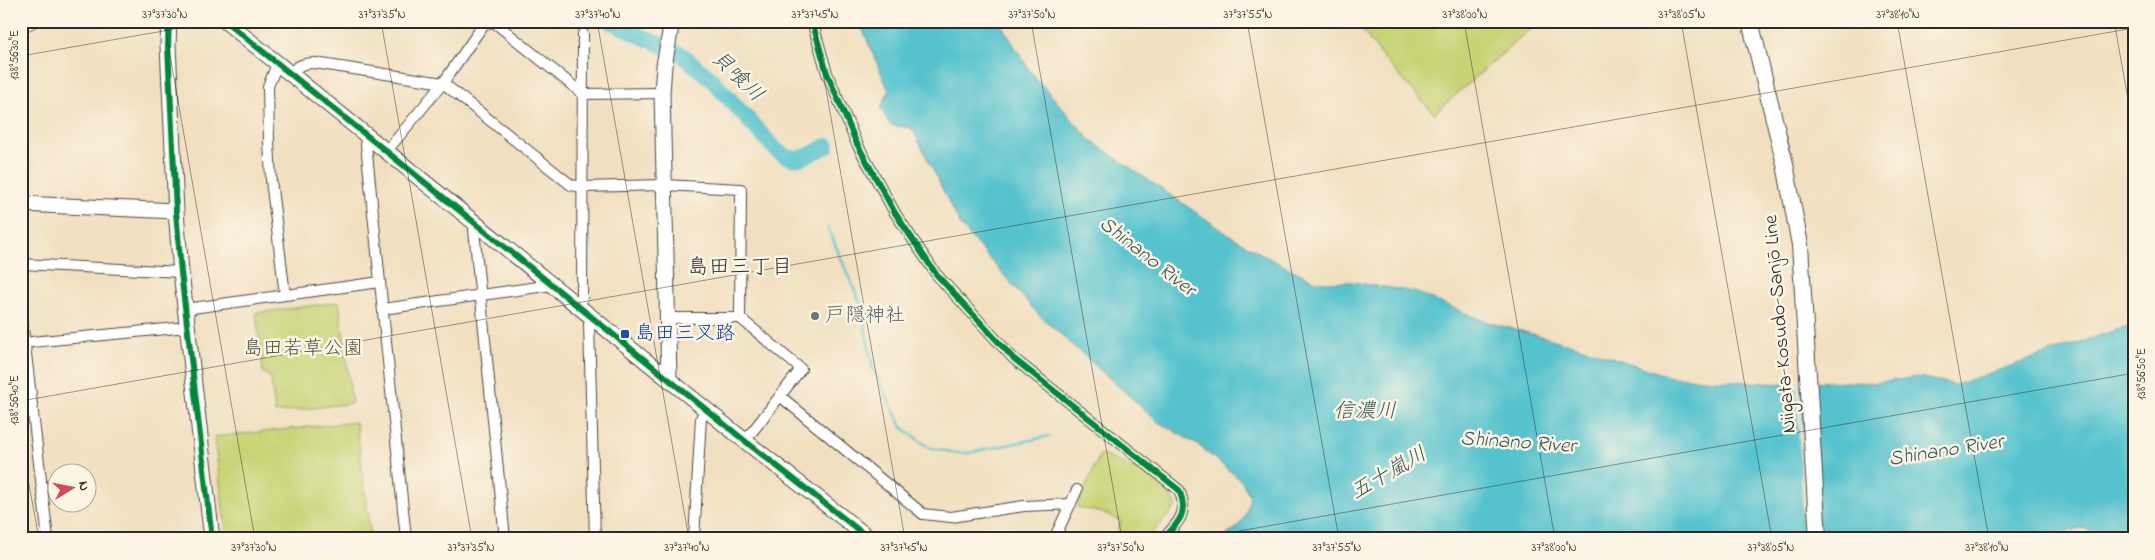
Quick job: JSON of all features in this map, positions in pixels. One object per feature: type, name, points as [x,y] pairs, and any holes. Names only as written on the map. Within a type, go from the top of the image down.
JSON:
[{"type":"main road","name":"Niigata-Kosudo-Sanjō Line","points":[[1750,21],[1790,191],[1800,245],[1818,539]]},
{"type":"street","points":[[21,28],[35,21]]},
{"type":"street","points":[[169,21],[168,46],[181,272],[212,539]]},
{"type":"street","points":[[225,21],[870,539]]},
{"type":"street","points":[[812,21],[827,73],[856,142],[895,213],[936,274],[1013,358],[1178,490],[1183,500],[1183,513],[1163,539]]},
{"type":"street","points":[[386,152],[443,83],[484,24],[494,22],[582,94],[662,93]]},
{"type":"street","points":[[670,378],[662,93],[664,66],[672,25]]},
{"type":"street","points":[[580,306],[582,299],[583,34]]},
{"type":"street","points":[[278,62],[268,86],[269,141],[271,180],[285,295]]},
{"type":"street","points":[[291,74],[296,67],[305,63],[315,63],[443,83],[571,185],[582,187],[664,185],[741,189],[740,318]]},
{"type":"street","points":[[365,134],[406,539]]},
{"type":"street","points":[[21,204],[176,211]]},
{"type":"street","points":[[476,224],[474,230],[505,539]]},
{"type":"street","points":[[21,264],[181,272]]},
{"type":"street","points":[[185,309],[380,282]]},
{"type":"street","points":[[383,309],[545,286],[551,283]]},
{"type":"street","points":[[21,312],[23,343],[48,539]]},
{"type":"street","points":[[592,317],[589,324],[595,539]]},
{"type":"street","points":[[667,318],[740,318],[801,369],[745,440]]},
{"type":"street","points":[[23,343],[187,327]]},
{"type":"street","points":[[780,396],[923,514],[951,517],[1024,506],[1071,504]]},
{"type":"street","points":[[694,539],[701,418],[706,408]]},
{"type":"street","points":[[1054,539],[1077,490]]},
{"type":"green space","points":[[1355,21],[1539,21],[1434,114],[1385,60]]},
{"type":"green space","name":"島田若草公園","points":[[339,302],[352,403],[275,413],[271,378],[263,372],[256,313]]},
{"type":"green space","points":[[356,422],[371,539],[227,539],[214,437]]},
{"type":"green space","points":[[1100,454],[1159,479],[1177,506],[1147,539],[1115,539],[1121,521],[1106,514],[1077,507]]},
{"type":"water","name":"信濃川","points":[[859,21],[999,21],[1030,71],[1091,141],[1226,233],[1274,261],[1318,282],[1352,282],[1415,292],[1484,321],[1584,348],[1671,377],[1797,385],[1824,381],[1875,383],[1919,377],[1955,385],[2134,324],[2134,521],[2101,537],[2083,528],[2073,530],[2055,539],[1219,539],[1237,527],[1244,518],[1250,496],[1241,480],[1198,445],[1157,421],[1038,314],[961,226],[912,128],[890,125],[881,108],[889,91]]},
{"type":"pier","points":[[1796,382],[1800,382],[1809,539],[1805,539]]},
{"type":"waterway","name":"貝喰川","points":[[609,21],[682,55],[712,80],[776,150],[783,155],[790,158],[802,158],[827,146]]},
{"type":"waterway","points":[[828,228],[861,305],[873,369],[902,427],[928,447],[955,453],[968,453],[1050,436]]},
{"type":"cycle path","points":[[169,21],[168,46],[181,272],[212,539]]},
{"type":"cycle path","points":[[225,21],[745,441],[870,539]]},
{"type":"cycle path","points":[[812,21],[827,73],[856,142],[895,213],[936,274],[1013,358],[1179,490],[1183,511],[1178,522],[1163,539]]},
{"type":"place","name":"戸隠神社","points":[[815,316]]},
{"type":"place","name":"島田三叉路","points":[[625,334]]},
{"type":"district","name":"島田三丁目","points":[[740,268]]},
{"type":"water label","name":"Shinano River","points":[[1147,257]]},
{"type":"water label","name":"Shinano River","points":[[1518,443]]},
{"type":"water label","name":"Shinano River","points":[[1946,451]]},
{"type":"water label","name":"五十嵐川","points":[[1389,474]]}]
